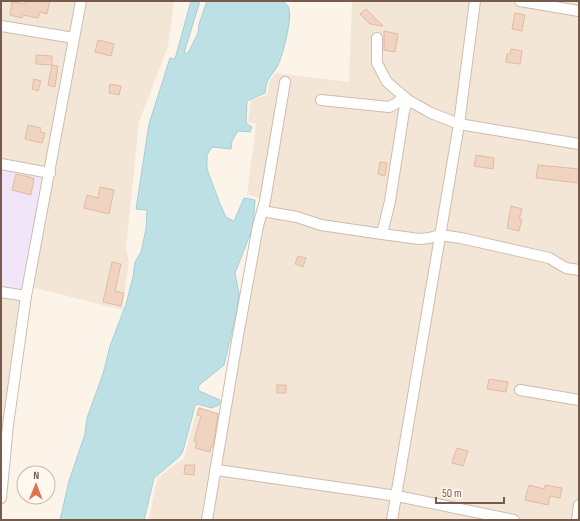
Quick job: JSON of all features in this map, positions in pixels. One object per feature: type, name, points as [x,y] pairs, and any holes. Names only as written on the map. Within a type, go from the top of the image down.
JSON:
[{"type":"street","points":[[1,498],[5,424],[26,296],[50,174],[81,1]]},
{"type":"street","points":[[392,520],[459,124],[475,1]]},
{"type":"street","points":[[520,1],[579,11]]},
{"type":"street","points":[[1,26],[74,38]]},
{"type":"street","points":[[377,38],[377,63],[387,82],[405,98],[459,124],[579,144]]},
{"type":"street","points":[[207,520],[217,470],[237,341],[285,82]]},
{"type":"street","points":[[321,100],[389,107],[405,98]]},
{"type":"street","points":[[382,234],[390,201],[405,98]]},
{"type":"street","points":[[1,164],[50,174]]},
{"type":"street","points":[[262,211],[296,217],[321,225],[382,234],[419,239],[440,235],[461,238],[549,258],[566,268],[579,270]]},
{"type":"street","points":[[1,292],[26,296]]},
{"type":"street","points":[[520,390],[579,400]]},
{"type":"street","points":[[217,470],[397,496],[514,520]]},
{"type":"street","points":[[577,520],[579,505]]},
{"type":"shaded area","points":[[1,1],[174,1],[168,46],[139,122],[126,248],[129,261],[122,310],[31,287],[1,482]]},
{"type":"shaded area","points":[[352,1],[579,1],[579,520],[149,520],[157,478],[184,458],[198,406],[230,416],[262,199],[247,194],[256,124],[248,122],[251,100],[267,95],[270,80],[276,73],[349,82]]},
{"type":"shaded area","points":[[1,167],[47,175],[25,293],[1,288]]},
{"type":"water","points":[[191,1],[200,1],[184,53],[188,53],[198,33],[199,24],[207,1],[280,1],[288,6],[290,14],[282,53],[278,65],[268,80],[265,93],[247,101],[246,123],[252,127],[250,132],[238,131],[232,141],[231,149],[212,147],[207,155],[207,169],[226,217],[234,221],[244,198],[255,200],[253,227],[235,273],[239,294],[237,310],[224,365],[198,386],[199,391],[220,400],[219,405],[212,408],[197,404],[195,406],[183,451],[179,457],[154,478],[144,520],[60,520],[69,481],[85,434],[87,418],[103,374],[110,346],[126,304],[135,262],[141,252],[146,229],[147,210],[136,209],[149,124],[170,58],[175,59]]},
{"type":"building","points":[[26,1],[50,1],[47,14],[40,12],[38,18],[23,15],[22,18],[10,15],[12,2],[25,4]]},
{"type":"building","points":[[366,9],[383,26],[370,24],[360,14]]},
{"type":"building","points":[[515,13],[525,15],[522,31],[512,29]]},
{"type":"building","points":[[384,31],[398,34],[395,52],[384,50]]},
{"type":"building","points":[[98,40],[114,44],[111,56],[95,52]]},
{"type":"building","points":[[511,49],[522,51],[520,64],[506,62],[507,54],[510,54]]},
{"type":"building","points":[[36,55],[52,56],[52,65],[36,64]]},
{"type":"building","points":[[52,65],[58,66],[55,87],[48,85]]},
{"type":"building","points":[[34,79],[41,81],[38,91],[32,89]]},
{"type":"building","points":[[110,84],[121,86],[119,95],[109,93]]},
{"type":"building","points":[[28,125],[41,128],[40,132],[45,133],[42,143],[25,139]]},
{"type":"building","points":[[476,155],[494,158],[493,169],[474,166]]},
{"type":"building","points":[[380,162],[387,163],[385,176],[378,174]]},
{"type":"building","points":[[538,165],[579,169],[579,183],[536,178]]},
{"type":"building","points":[[16,174],[34,178],[31,195],[12,190]]},
{"type":"building","points":[[100,187],[114,190],[109,214],[84,208],[87,195],[98,198]]},
{"type":"building","points":[[511,206],[522,209],[519,219],[522,219],[519,231],[507,228]]},
{"type":"building","points":[[298,256],[306,258],[303,267],[295,264]]},
{"type":"building","points":[[112,262],[121,264],[115,291],[124,293],[121,306],[103,302]]},
{"type":"building","points":[[489,379],[508,382],[506,392],[487,389]]},
{"type":"building","points":[[277,385],[286,385],[286,393],[277,393]]},
{"type":"building","points":[[199,408],[218,414],[213,447],[211,446],[210,452],[195,448],[197,442],[194,441],[201,416],[197,415]]},
{"type":"building","points":[[457,448],[468,451],[463,466],[452,463]]},
{"type":"building","points":[[185,465],[195,465],[194,475],[184,474]]},
{"type":"building","points":[[529,485],[544,489],[545,485],[562,488],[560,498],[550,496],[548,505],[525,500]]}]
